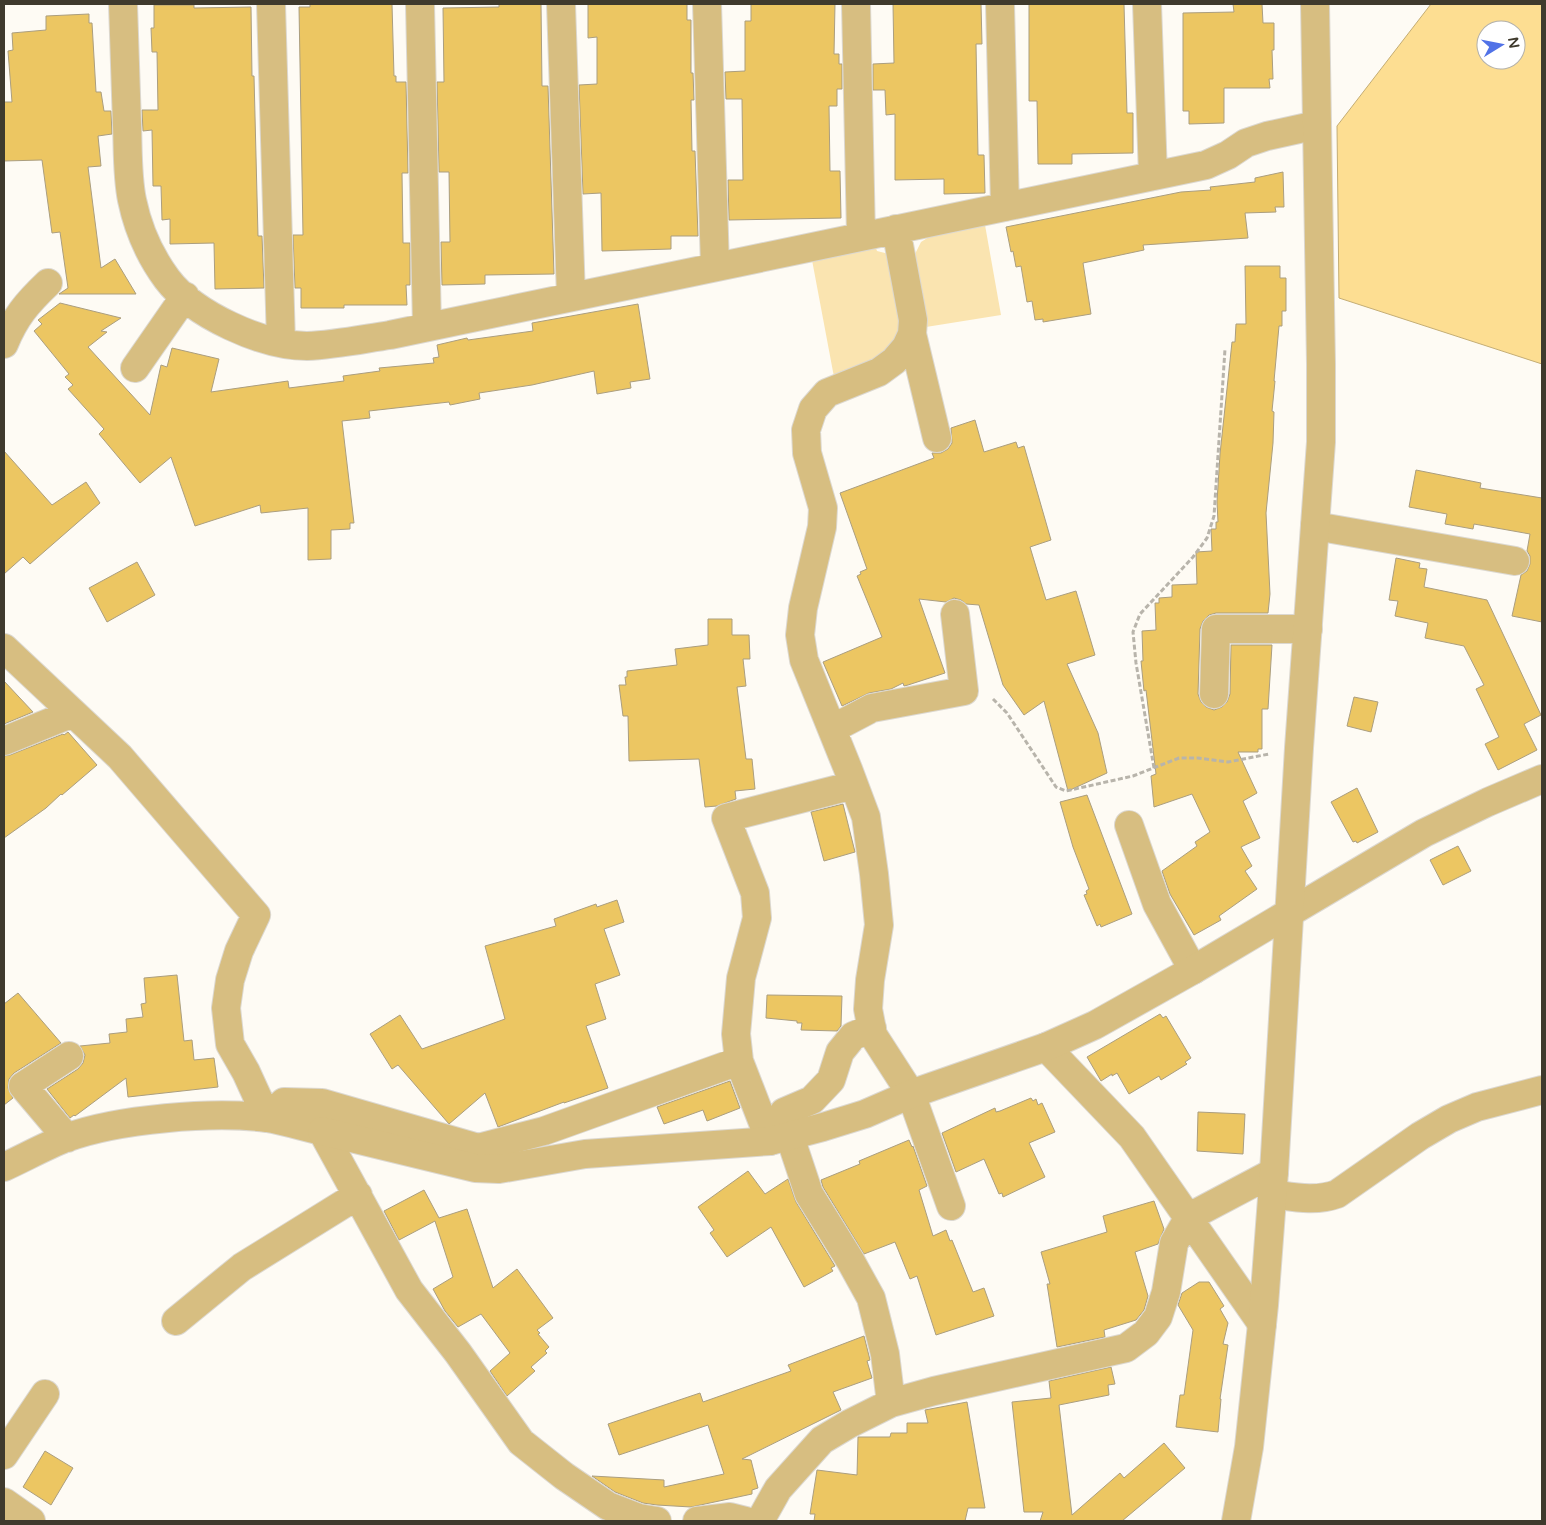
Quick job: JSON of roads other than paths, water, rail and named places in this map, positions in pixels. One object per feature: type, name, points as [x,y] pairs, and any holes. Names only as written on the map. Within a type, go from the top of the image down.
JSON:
[{"type":"street","points":[[123,4],[128,156],[132,199],[139,227],[151,253],[168,280],[206,312],[238,330],[272,341],[306,346],[390,335],[1206,165],[1228,155],[1246,143],[1267,136],[1317,125]]},
{"type":"street","points":[[271,4],[282,342]]},
{"type":"street","points":[[420,4],[427,327]]},
{"type":"street","points":[[561,4],[571,297]]},
{"type":"street","points":[[707,4],[715,267]]},
{"type":"street","points":[[856,4],[861,236]]},
{"type":"street","points":[[1000,4],[1005,207]]},
{"type":"street","points":[[1147,4],[1153,176]]},
{"type":"street","points":[[1236,1521],[1249,1447],[1262,1324],[1273,1183],[1299,748],[1320,442],[1315,4]]},
{"type":"street","points":[[896,229],[913,320],[912,334],[937,438]]},
{"type":"street","points":[[4,344],[10,327],[27,303],[48,283]]},
{"type":"street","points":[[135,368],[185,296]]},
{"type":"street","points":[[912,334],[906,347],[894,361],[879,372],[827,393],[813,410],[806,430],[807,453],[823,508],[822,527],[803,608],[800,635],[804,660],[866,817],[879,925],[870,980],[868,1009],[873,1035],[911,1094],[951,1206]]},
{"type":"street","points":[[1315,526],[1515,561]]},
{"type":"street","points":[[832,728],[872,708],[964,692],[955,614]]},
{"type":"street","points":[[1214,694],[1216,629],[1308,629]]},
{"type":"street","points":[[4,648],[120,757],[256,915],[239,951],[230,980],[226,1008],[230,1044],[246,1072],[266,1118]]},
{"type":"street","points":[[4,741],[73,714]]},
{"type":"street","points":[[4,1167],[67,1138],[126,1124],[201,1117],[266,1118],[456,1164],[491,1169],[585,1154],[780,1139],[866,1114],[911,1094],[1046,1047],[1095,1025],[1193,970],[1424,832],[1542,779]]},
{"type":"street","points":[[854,785],[726,818],[755,893],[758,918],[741,978],[736,1034],[739,1060],[809,1194],[871,1298],[885,1354],[891,1404]]},
{"type":"street","points":[[1129,825],[1157,904],[1193,970]]},
{"type":"street","points":[[780,1139],[784,1112],[812,1100],[831,1080],[840,1052],[853,1036],[872,1028]]},
{"type":"street","points":[[1046,1047],[1132,1137],[1262,1324]]},
{"type":"street","points":[[67,1138],[23,1086],[69,1056]]},
{"type":"street","points":[[266,1118],[284,1102],[322,1103],[478,1148],[544,1132],[739,1060]]},
{"type":"street","points":[[760,1521],[778,1489],[822,1440],[849,1424],[891,1404],[934,1391],[1126,1348],[1146,1333],[1158,1317],[1166,1292],[1174,1243],[1189,1217],[1273,1183],[1309,1199],[1324,1199],[1336,1194],[1420,1136],[1449,1119],[1477,1107],[1542,1090]]},
{"type":"street","points":[[322,1131],[409,1290],[458,1353],[521,1442],[564,1476],[608,1506],[638,1518],[657,1521]]},
{"type":"street","points":[[176,1321],[242,1267],[358,1195]]},
{"type":"street","points":[[4,1455],[45,1394]]},
{"type":"street","points":[[4,1502],[32,1521]]},
{"type":"street","points":[[697,1521],[730,1517],[746,1521]]}]
